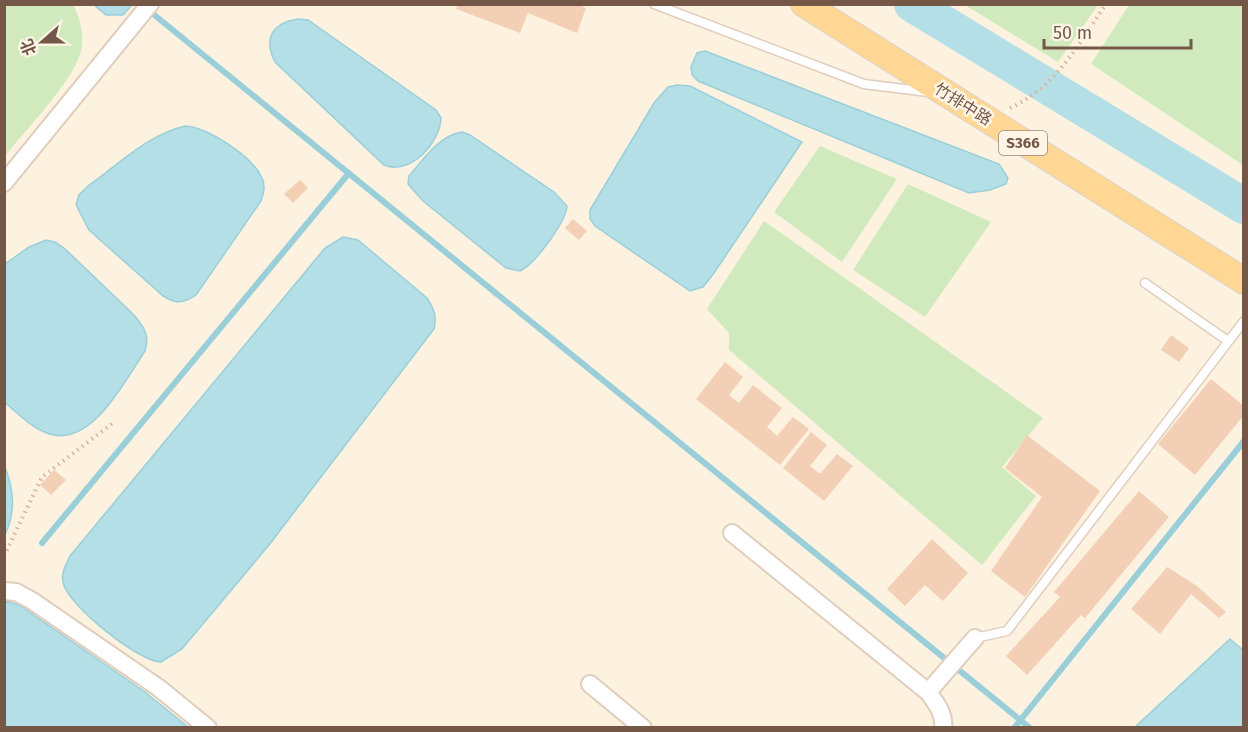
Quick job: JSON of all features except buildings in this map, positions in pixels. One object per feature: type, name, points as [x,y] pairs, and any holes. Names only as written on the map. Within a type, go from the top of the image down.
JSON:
[{"type":"main road","name":"竹排中路","points":[[804,4],[1244,281]]},
{"type":"street","points":[[4,183],[150,4]]},
{"type":"street","points":[[732,533],[933,686],[944,721],[943,728]]},
{"type":"street","points":[[4,591],[16,592],[31,600],[159,688],[208,728]]},
{"type":"street","points":[[933,686],[975,638]]},
{"type":"street","points":[[590,684],[643,728]]},
{"type":"lane","points":[[654,4],[864,84],[947,94]]},
{"type":"lane","points":[[1145,283],[1228,341]]},
{"type":"lane","points":[[975,638],[1007,631],[1244,321]]},
{"type":"path","points":[[1030,99],[1063,67],[1106,4]]},
{"type":"path","points":[[4,556],[42,477],[113,423]]},
{"type":"green space","points":[[5,4],[73,5],[80,22],[82,42],[80,54],[67,79],[5,156]]},
{"type":"green space","points":[[965,5],[1098,5],[1058,62]]},
{"type":"green space","points":[[1129,5],[1243,5],[1243,165],[1091,64]]},
{"type":"green space","points":[[820,146],[897,179],[842,262],[774,212]]},
{"type":"green space","points":[[908,184],[991,222],[925,317],[853,270]]},
{"type":"green space","points":[[764,221],[1043,418],[1002,467],[1036,496],[982,565],[729,350],[729,333],[707,309]]},
{"type":"water","points":[[94,5],[132,5],[123,15],[106,15]]},
{"type":"water","points":[[298,19],[308,20],[436,110],[441,118],[439,128],[422,155],[404,166],[384,165],[275,62],[270,46],[272,33],[282,24]]},
{"type":"water","points":[[705,51],[999,164],[1008,178],[1006,184],[990,190],[969,193],[698,81],[692,75],[691,67],[697,53]]},
{"type":"water","points":[[690,86],[802,142],[714,273],[703,287],[690,291],[595,226],[590,219],[590,210],[654,103],[668,87]]},
{"type":"water","points":[[186,126],[218,138],[240,153],[257,170],[264,187],[261,201],[196,295],[180,302],[163,296],[89,230],[76,205],[79,195],[88,186],[135,151],[160,135]]},
{"type":"water","points":[[462,132],[470,135],[554,192],[567,206],[561,222],[548,242],[533,261],[520,271],[506,268],[423,201],[408,184],[409,176],[432,149],[446,138]]},
{"type":"water","points":[[343,237],[358,240],[427,298],[434,313],[434,329],[269,545],[182,649],[161,662],[151,660],[105,631],[67,592],[63,582],[63,572],[70,556],[325,248]]},
{"type":"water","points":[[46,240],[55,242],[64,248],[134,315],[143,327],[146,336],[145,351],[118,392],[95,419],[69,435],[54,435],[40,430],[4,402],[5,264],[29,247]]},
{"type":"water","points":[[5,467],[10,484],[12,509],[5,535]]},
{"type":"water","points":[[5,601],[19,605],[145,692],[188,727],[5,727]]},
{"type":"water","points":[[1230,639],[1243,650],[1243,727],[1135,727]]},
{"type":"waterway","points":[[912,4],[1244,206]]},
{"type":"waterway","points":[[147,9],[1030,728]]},
{"type":"waterway","points":[[42,543],[349,173]]},
{"type":"waterway","points":[[1014,728],[1244,441]]}]
